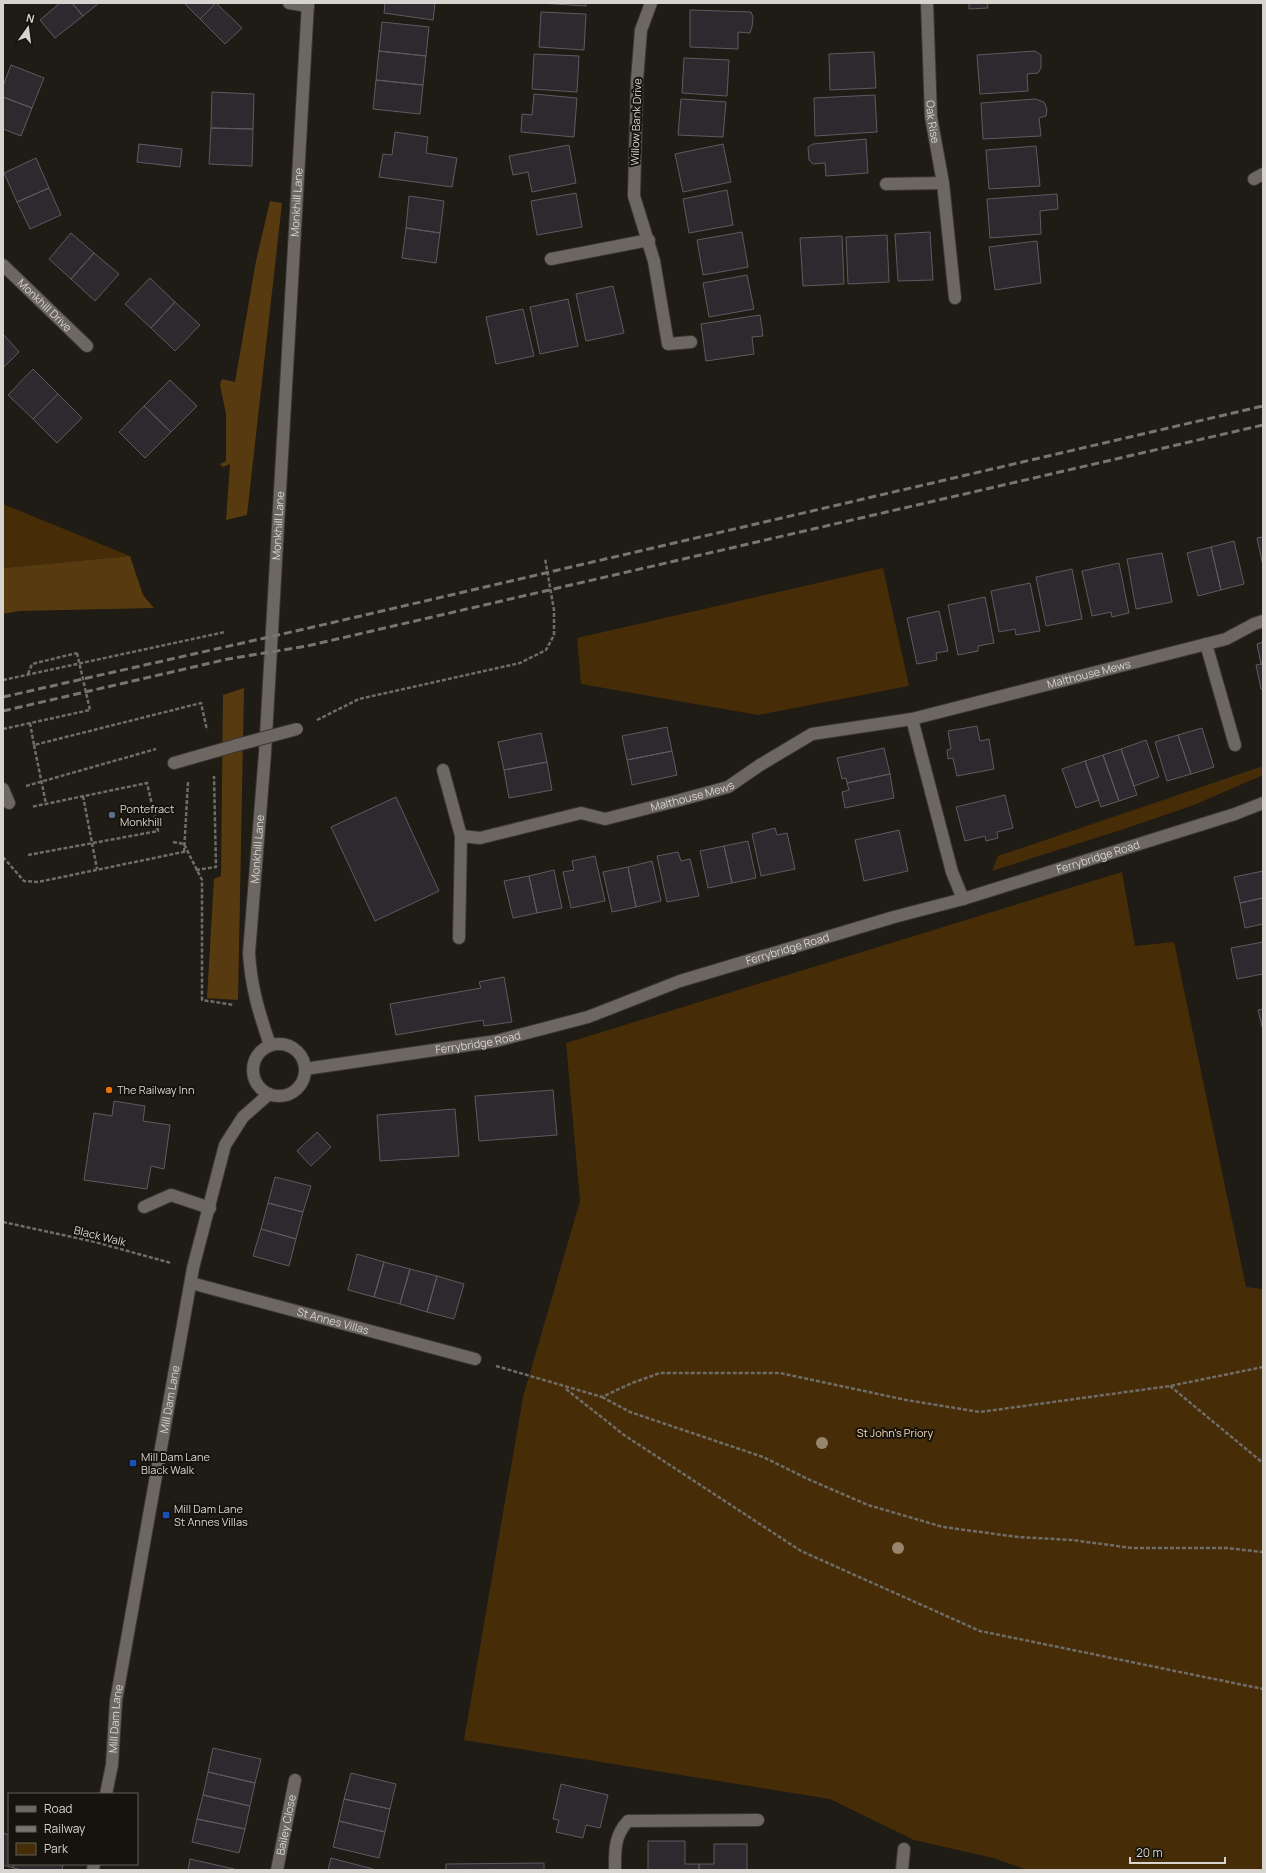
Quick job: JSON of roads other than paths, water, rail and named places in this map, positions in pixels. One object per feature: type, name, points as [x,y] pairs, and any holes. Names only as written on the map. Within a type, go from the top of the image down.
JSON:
[{"type":"street","points":[[289,3],[308,5]]},
{"type":"street","name":"Willow Bank Drive","points":[[651,3],[642,30],[638,73],[634,196],[649,240],[654,261],[668,344],[690,342]]},
{"type":"street","name":"Oak Rise","points":[[926,3],[931,117],[943,183],[955,298]]},
{"type":"street","name":"Monkhill Lane","points":[[270,1045],[257,1008],[251,977],[249,952],[265,752],[308,5]]},
{"type":"street","points":[[886,184],[943,183]]},
{"type":"street","points":[[551,259],[649,240]]},
{"type":"street","name":"Monkhill Drive","points":[[3,265],[87,346]]},
{"type":"street","name":"Malthouse Mews","points":[[461,836],[480,838],[581,813],[605,819],[728,787],[760,765],[812,734],[912,719],[1226,639],[1254,624],[1263,621]]},
{"type":"street","points":[[1206,644],[1235,745]]},
{"type":"street","points":[[912,719],[952,872],[963,899]]},
{"type":"street","points":[[179,761],[297,729]]},
{"type":"street","points":[[443,770],[461,836],[459,938]]},
{"type":"street","name":"Ferrybridge Road","points":[[305,1069],[496,1041],[588,1017],[680,981],[894,917],[963,899],[1235,814],[1263,803]]},
{"type":"street","points":[[279,1043],[296,1049],[301,1056],[305,1069],[304,1080],[299,1087],[285,1096],[269,1094],[261,1089],[256,1082],[253,1065],[262,1050],[270,1045],[279,1043]]},
{"type":"street","name":"Mill Dam Lane","points":[[106,1793],[112,1765],[116,1701],[193,1268],[210,1208],[225,1144],[243,1117],[269,1094]]},
{"type":"street","points":[[144,1207],[172,1195],[210,1208]]},
{"type":"street","name":"St Annes Villas","points":[[191,1283],[475,1359]]},
{"type":"street","name":"Bailey Close","points":[[277,1870],[295,1780]]},
{"type":"street","points":[[615,1870],[615,1842],[620,1830],[628,1821],[758,1820]]},
{"type":"street","points":[[902,1870],[904,1849]]},
{"type":"railway","points":[[3,697],[309,628],[1263,406]]},
{"type":"railway","points":[[3,711],[228,659],[307,646],[1263,425]]},
{"type":"place","name":"Pontefract Monkhill","points":[[112,815]]},
{"type":"place","name":"The Railway Inn","points":[[109,1090]]},
{"type":"place","name":"Mill Dam Lane Black Walk","points":[[133,1463]]},
{"type":"place","name":"Mill Dam Lane St Annes Villas","points":[[166,1515]]},
{"type":"park label","name":"St John's Priory","points":[[895,1433]]}]
